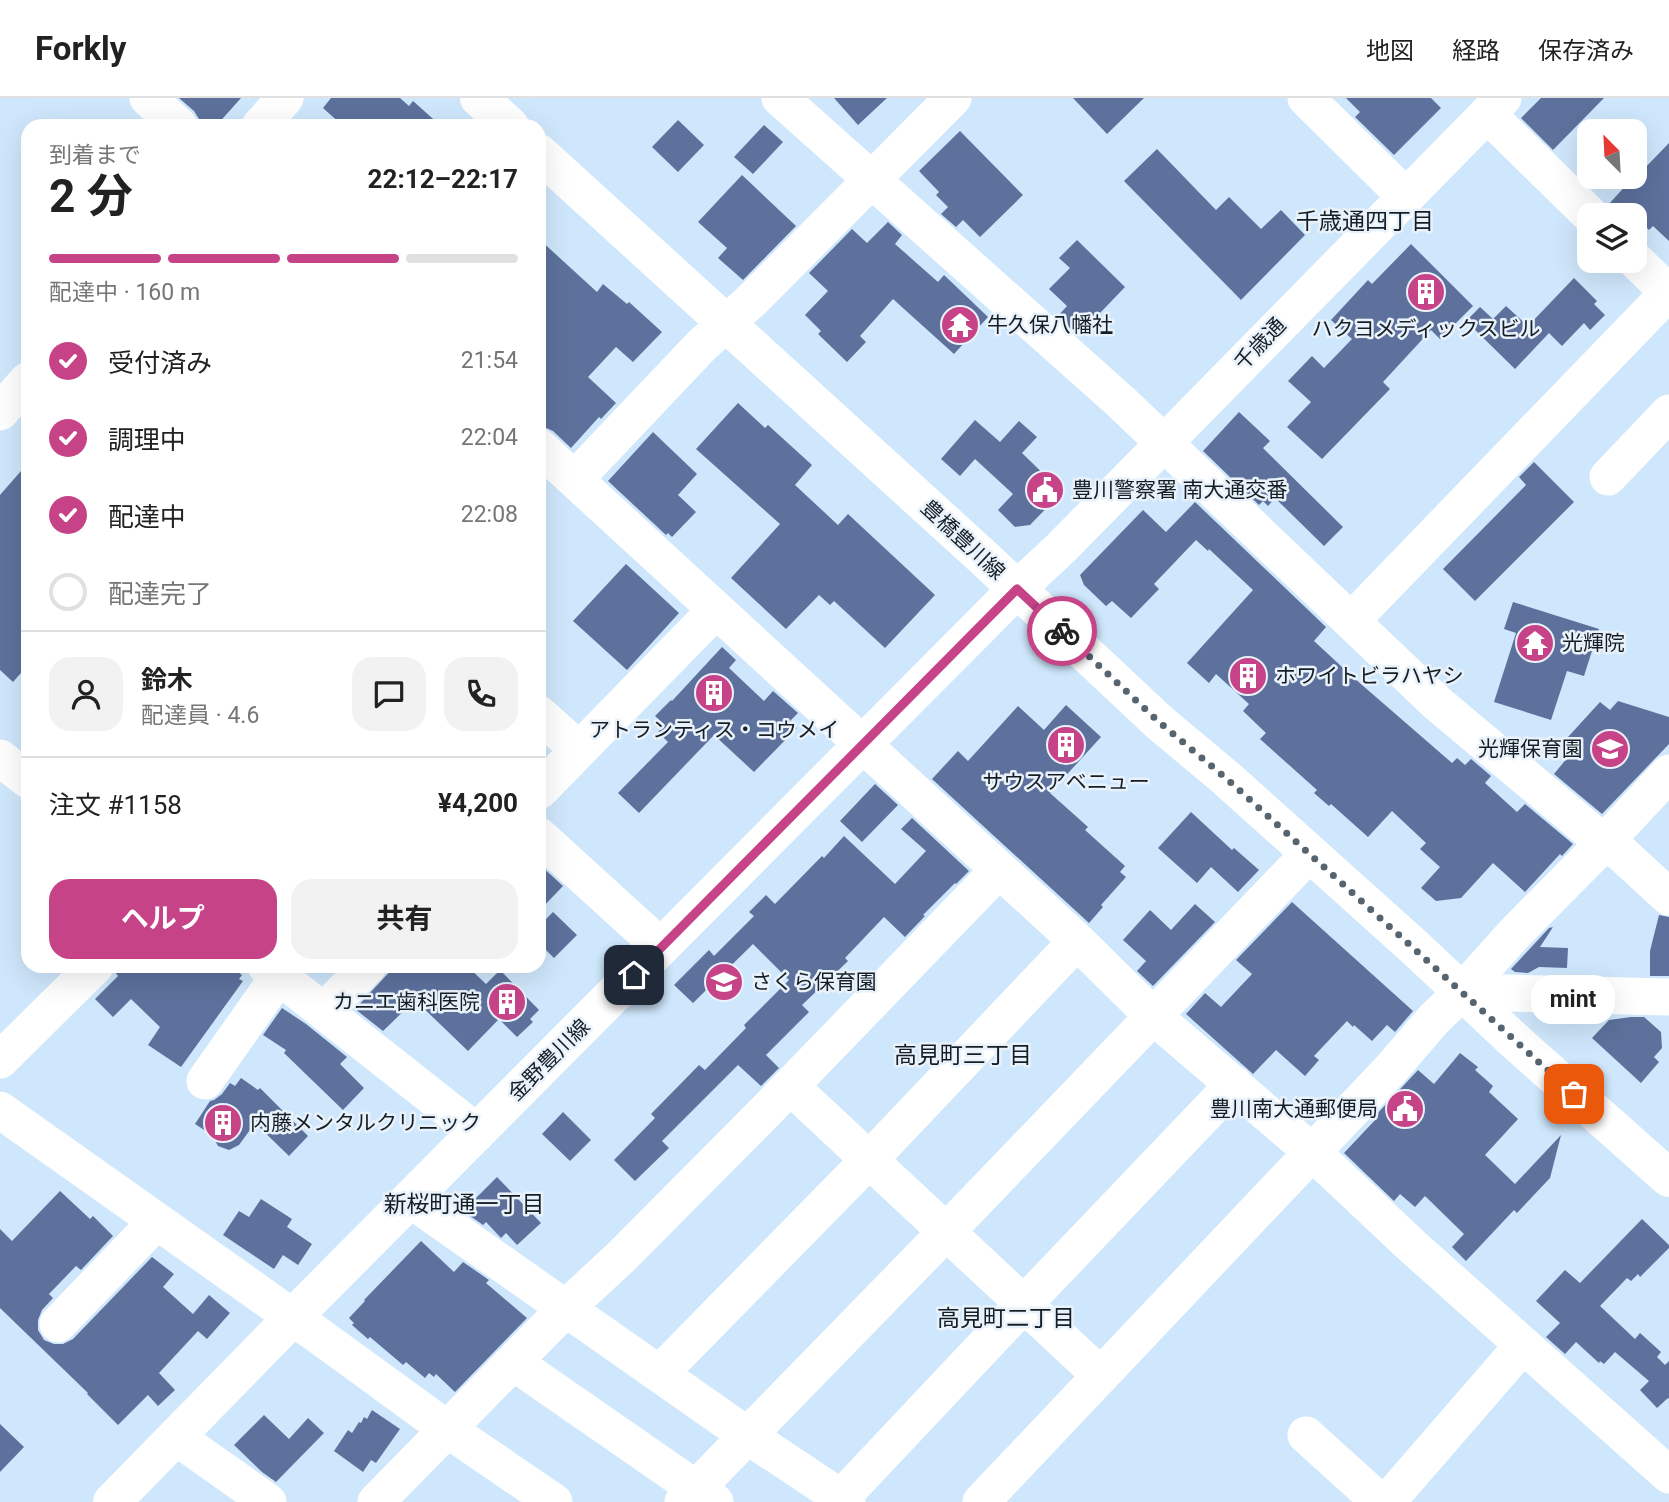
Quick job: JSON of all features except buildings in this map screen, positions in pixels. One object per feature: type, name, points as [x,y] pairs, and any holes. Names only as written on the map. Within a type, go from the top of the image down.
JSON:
[{"type":"main road","points":[[479,98],[502,119]]},
{"type":"main road","name":"豊橋豊川線","points":[[546,159],[1159,722],[1310,853],[1669,1178]]},
{"type":"main road","name":"金野豊川線","points":[[112,1502],[1017,589]]},
{"type":"street","points":[[148,98],[171,119]]},
{"type":"street","points":[[266,119],[285,98]]},
{"type":"street","points":[[780,98],[1121,402],[1437,703],[1604,843],[1621,853],[1669,897]]},
{"type":"street","points":[[575,480],[702,345],[752,300],[953,98]]},
{"type":"street","points":[[1306,98],[1405,196]]},
{"type":"street","points":[[1495,106],[1580,203]]},
{"type":"street","name":"千歳通","points":[[1017,589],[1061,548],[1495,106]]},
{"type":"street","points":[[1351,621],[1669,293],[1647,272]]},
{"type":"street","points":[[0,412],[21,388]]},
{"type":"street","points":[[1608,477],[1669,412]]},
{"type":"street","points":[[546,453],[1077,941],[1153,1016],[1311,1151],[1412,1246],[1669,1475]]},
{"type":"street","points":[[546,784],[716,610]]},
{"type":"street","points":[[546,720],[579,750]]},
{"type":"street","points":[[0,758],[21,774]]},
{"type":"street","points":[[981,1502],[1391,1069],[1513,935],[1669,773]]},
{"type":"street","points":[[546,842],[660,947]]},
{"type":"street","points":[[513,1362],[698,1498],[748,1436],[1310,853]]},
{"type":"street","points":[[388,1499],[447,1429],[566,1308],[622,1256],[999,870]]},
{"type":"street","points":[[660,1373],[869,1161],[1077,941]]},
{"type":"street","points":[[0,1060],[88,973]]},
{"type":"street","points":[[205,1081],[272,973]]},
{"type":"street","points":[[276,973],[459,1118],[476,1135]]},
{"type":"street","points":[[324,1011],[361,973]]},
{"type":"street","points":[[1461,992],[1669,998]]},
{"type":"street","points":[[411,1200],[844,1500],[1023,1305],[1234,1084]]},
{"type":"street","points":[[789,1086],[1100,1375]]},
{"type":"street","points":[[0,1110],[447,1429],[554,1502]]},
{"type":"street","points":[[58,1324],[157,1221]]},
{"type":"street","points":[[1387,1502],[1523,1345]]},
{"type":"street","points":[[1306,1435],[1380,1502]]},
{"type":"street","points":[[176,1437],[268,1502]]},
{"type":"way so far","points":[[1062,631],[1159,722],[1227,779],[1574,1094]]},
{"type":"place","name":"ハクヨメディックスビル","points":[[1426,292]]},
{"type":"place","name":"牛久保八幡社","points":[[960,325]]},
{"type":"place","name":"豊川警察署 南大通交番","points":[[1045,490]]},
{"type":"place","name":"光輝院","points":[[1535,643]]},
{"type":"place","name":"ホワイトビラハヤシ","points":[[1248,676]]},
{"type":"place","name":"アトランティス・コウメイ","points":[[714,693]]},
{"type":"place","name":"サウスアベニュー","points":[[1066,745]]},
{"type":"place","name":"光輝保育園","points":[[1610,749]]},
{"type":"place","name":"さくら保育園","points":[[724,982]]},
{"type":"place","name":"カニエ歯科医院","points":[[507,1002]]},
{"type":"place","name":"mint","points":[[1574,1094]]},
{"type":"place","name":"豊川南大通郵便局","points":[[1405,1109]]},
{"type":"place","name":"内藤メンタルクリニック","points":[[223,1123]]},
{"type":"district","name":"千歳通四丁目","points":[[1365,221]]},
{"type":"district","name":"高見町三丁目","points":[[963,1055]]},
{"type":"district","name":"新桜町通一丁目","points":[[464,1204]]},
{"type":"district","name":"高見町二丁目","points":[[1006,1318]]},
{"type":"route","points":[[634,975],[1017,589],[1062,631]]}]
